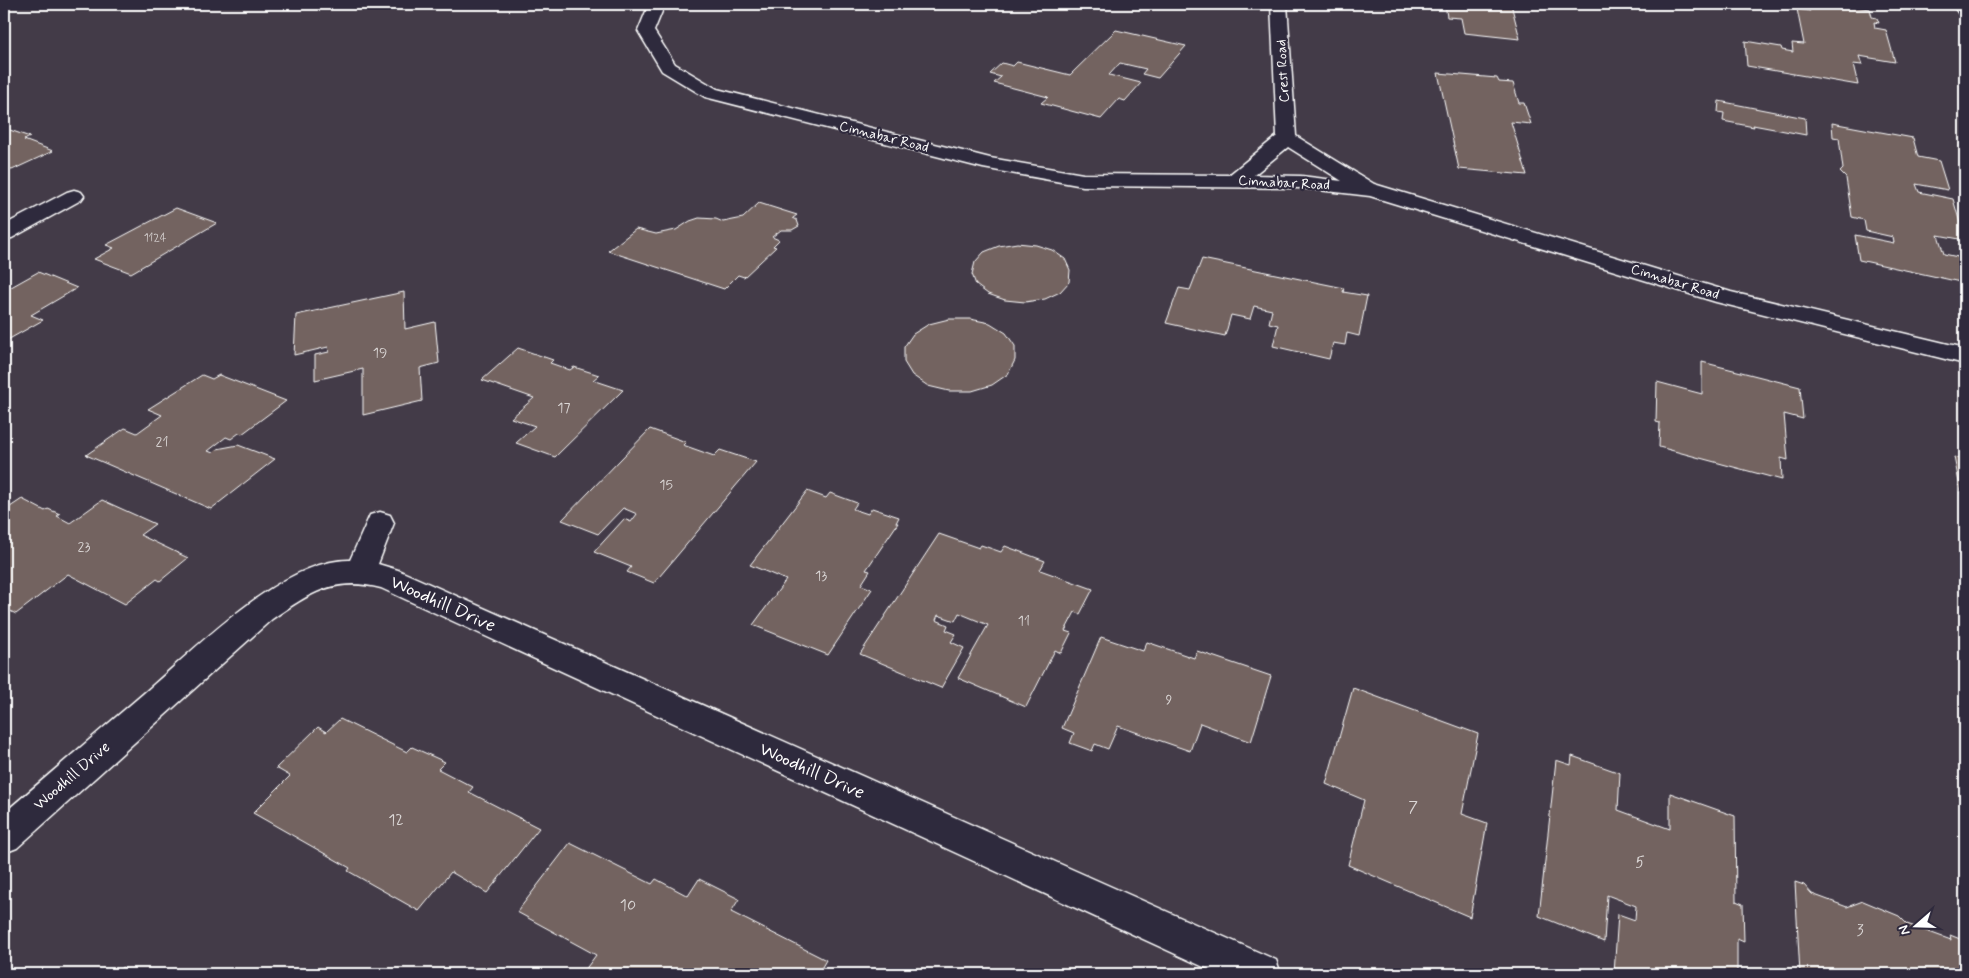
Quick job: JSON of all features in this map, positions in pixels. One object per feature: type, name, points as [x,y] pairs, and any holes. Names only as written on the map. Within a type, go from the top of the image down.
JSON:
[{"type":"street","name":"Cinnabar Road","points":[[658,4],[646,31],[668,67],[711,93],[990,164],[1083,180],[1301,182],[1372,190],[1724,297],[1965,356]]},
{"type":"street","name":"Crest Road","points":[[1279,4],[1287,138]]},
{"type":"street","points":[[1960,4],[1965,11]]},
{"type":"street","points":[[1236,180],[1287,138],[1372,190]]},
{"type":"street","points":[[4,232],[74,196]]},
{"type":"street","points":[[360,572],[380,523]]},
{"type":"street","name":"Woodhill Drive","points":[[4,836],[261,610],[300,584],[331,573],[360,572],[396,582],[1262,974]]},
{"type":"building","points":[[1445,4],[1511,4],[1520,39],[1464,33],[1461,18],[1447,17]]},
{"type":"building","points":[[1809,4],[1833,4],[1870,9],[1872,17],[1877,18],[1879,23],[1874,22],[1875,28],[1886,30],[1895,62],[1859,56],[1862,65],[1853,64],[1858,85],[1747,66],[1745,41],[1781,47],[1782,50],[1793,52],[1792,43],[1804,44],[1797,9],[1810,11]]},
{"type":"building","points":[[1116,30],[1186,46],[1158,78],[1142,74],[1146,69],[1120,63],[1109,75],[1141,83],[1125,101],[1119,99],[1101,119],[1041,103],[1048,97],[994,83],[1001,77],[990,74],[1002,63],[1013,66],[1017,62],[1070,75]]},
{"type":"building","points":[[1438,73],[1497,78],[1499,82],[1513,83],[1519,103],[1524,103],[1531,124],[1511,122],[1527,175],[1459,169]]},
{"type":"building","points":[[1719,101],[1805,118],[1806,135],[1723,121],[1724,113],[1718,112]]},
{"type":"building","points":[[1832,123],[1913,138],[1918,157],[1939,161],[1948,190],[1916,184],[1919,192],[1953,199],[1965,240],[1938,235],[1944,254],[1958,257],[1965,283],[1859,260],[1855,235],[1894,243],[1893,237],[1866,231],[1864,220],[1852,217],[1846,178],[1840,172],[1843,169],[1839,138],[1833,137]]},
{"type":"building","points":[[4,128],[30,137],[24,140],[53,151],[12,170],[4,167]]},
{"type":"building","points":[[759,203],[797,215],[793,218],[797,220],[799,226],[792,230],[781,230],[772,237],[779,240],[773,246],[776,247],[744,277],[738,275],[724,289],[608,251],[636,229],[656,234],[676,230],[690,221],[699,218],[716,219],[723,222],[743,218]]},
{"type":"building","points":[[176,208],[217,223],[131,273],[94,259],[114,248],[106,245]]},
{"type":"building","points":[[1017,243],[1036,245],[1052,250],[1065,259],[1070,270],[1069,282],[1060,292],[1045,299],[1025,302],[1005,300],[988,294],[976,285],[972,274],[975,262],[984,252],[999,246]]},
{"type":"building","points":[[1202,259],[1344,288],[1343,292],[1367,296],[1359,336],[1347,333],[1345,345],[1333,343],[1329,359],[1273,346],[1278,325],[1269,323],[1272,310],[1254,306],[1250,319],[1231,315],[1225,336],[1166,323],[1179,288],[1190,290]]},
{"type":"building","points":[[38,272],[77,288],[31,315],[43,320],[4,342],[4,291]]},
{"type":"building","points":[[404,292],[405,329],[435,322],[439,363],[420,368],[422,401],[363,415],[363,369],[315,380],[315,355],[329,352],[328,347],[294,355],[296,315]]},
{"type":"building","points":[[949,319],[970,319],[990,323],[1006,333],[1015,346],[1015,360],[1008,374],[992,385],[972,391],[949,391],[928,386],[912,375],[904,362],[904,347],[913,334],[929,324]]},
{"type":"building","points":[[518,348],[553,360],[550,363],[570,370],[574,367],[599,375],[593,380],[623,390],[555,457],[516,443],[535,426],[511,418],[534,398],[482,380]]},
{"type":"building","points":[[1702,362],[1800,387],[1803,419],[1784,414],[1788,460],[1781,458],[1782,480],[1659,447],[1660,423],[1656,422],[1657,382],[1702,394]]},
{"type":"building","points":[[202,375],[212,379],[219,375],[286,401],[242,434],[239,433],[231,439],[226,437],[208,451],[213,453],[217,449],[238,445],[275,459],[211,509],[86,455],[125,428],[137,433],[162,415],[148,409]]},
{"type":"building","points":[[650,429],[686,442],[683,445],[714,456],[720,450],[756,462],[654,583],[627,572],[631,567],[594,552],[624,519],[631,522],[637,514],[623,508],[598,534],[562,520]]},
{"type":"building","points":[[1954,457],[1965,460],[1965,513]]},
{"type":"building","points":[[807,491],[826,498],[830,493],[857,503],[853,509],[868,514],[872,508],[899,517],[896,523],[898,523],[866,570],[870,571],[861,585],[872,589],[828,655],[753,625],[786,580],[750,565]]},
{"type":"building","points":[[22,499],[45,511],[48,509],[60,514],[57,516],[70,523],[102,500],[155,524],[140,535],[188,558],[160,581],[157,579],[125,604],[68,574],[16,614],[4,608],[4,509]]},
{"type":"building","points":[[939,534],[979,548],[981,545],[1001,552],[1005,546],[1045,561],[1040,570],[1093,589],[1080,614],[1075,612],[1065,631],[1071,633],[1061,653],[1055,650],[1026,707],[958,678],[988,625],[959,613],[955,621],[938,615],[936,620],[948,625],[946,630],[956,634],[951,642],[964,648],[941,688],[860,654]]},
{"type":"building","points":[[1101,637],[1143,651],[1147,642],[1194,658],[1197,651],[1271,676],[1251,742],[1200,723],[1190,751],[1118,726],[1108,749],[1095,744],[1092,751],[1070,743],[1074,733],[1062,728]]},
{"type":"building","points":[[1353,688],[1478,734],[1462,814],[1487,823],[1470,917],[1348,865],[1364,800],[1326,784]]},
{"type":"building","points":[[340,719],[407,752],[412,747],[445,762],[438,769],[473,787],[469,792],[539,828],[487,893],[451,872],[419,911],[348,871],[350,868],[253,813],[290,776],[276,768],[318,727],[326,732]]},
{"type":"building","points":[[1572,756],[1620,773],[1618,810],[1670,829],[1670,793],[1735,816],[1736,901],[1743,904],[1744,942],[1737,939],[1737,974],[1614,974],[1618,914],[1635,920],[1636,906],[1607,895],[1604,942],[1539,916],[1556,760],[1571,765]]},
{"type":"building","points":[[570,843],[652,884],[656,879],[688,896],[699,879],[739,899],[731,912],[826,960],[818,974],[582,974],[596,955],[517,912]]},
{"type":"building","points":[[1795,882],[1804,885],[1812,894],[1847,907],[1863,901],[1899,916],[1907,924],[1951,940],[1950,935],[1965,941],[1965,974],[1800,974]]},
{"type":"building","points":[[122,967],[134,974],[115,974]]}]
